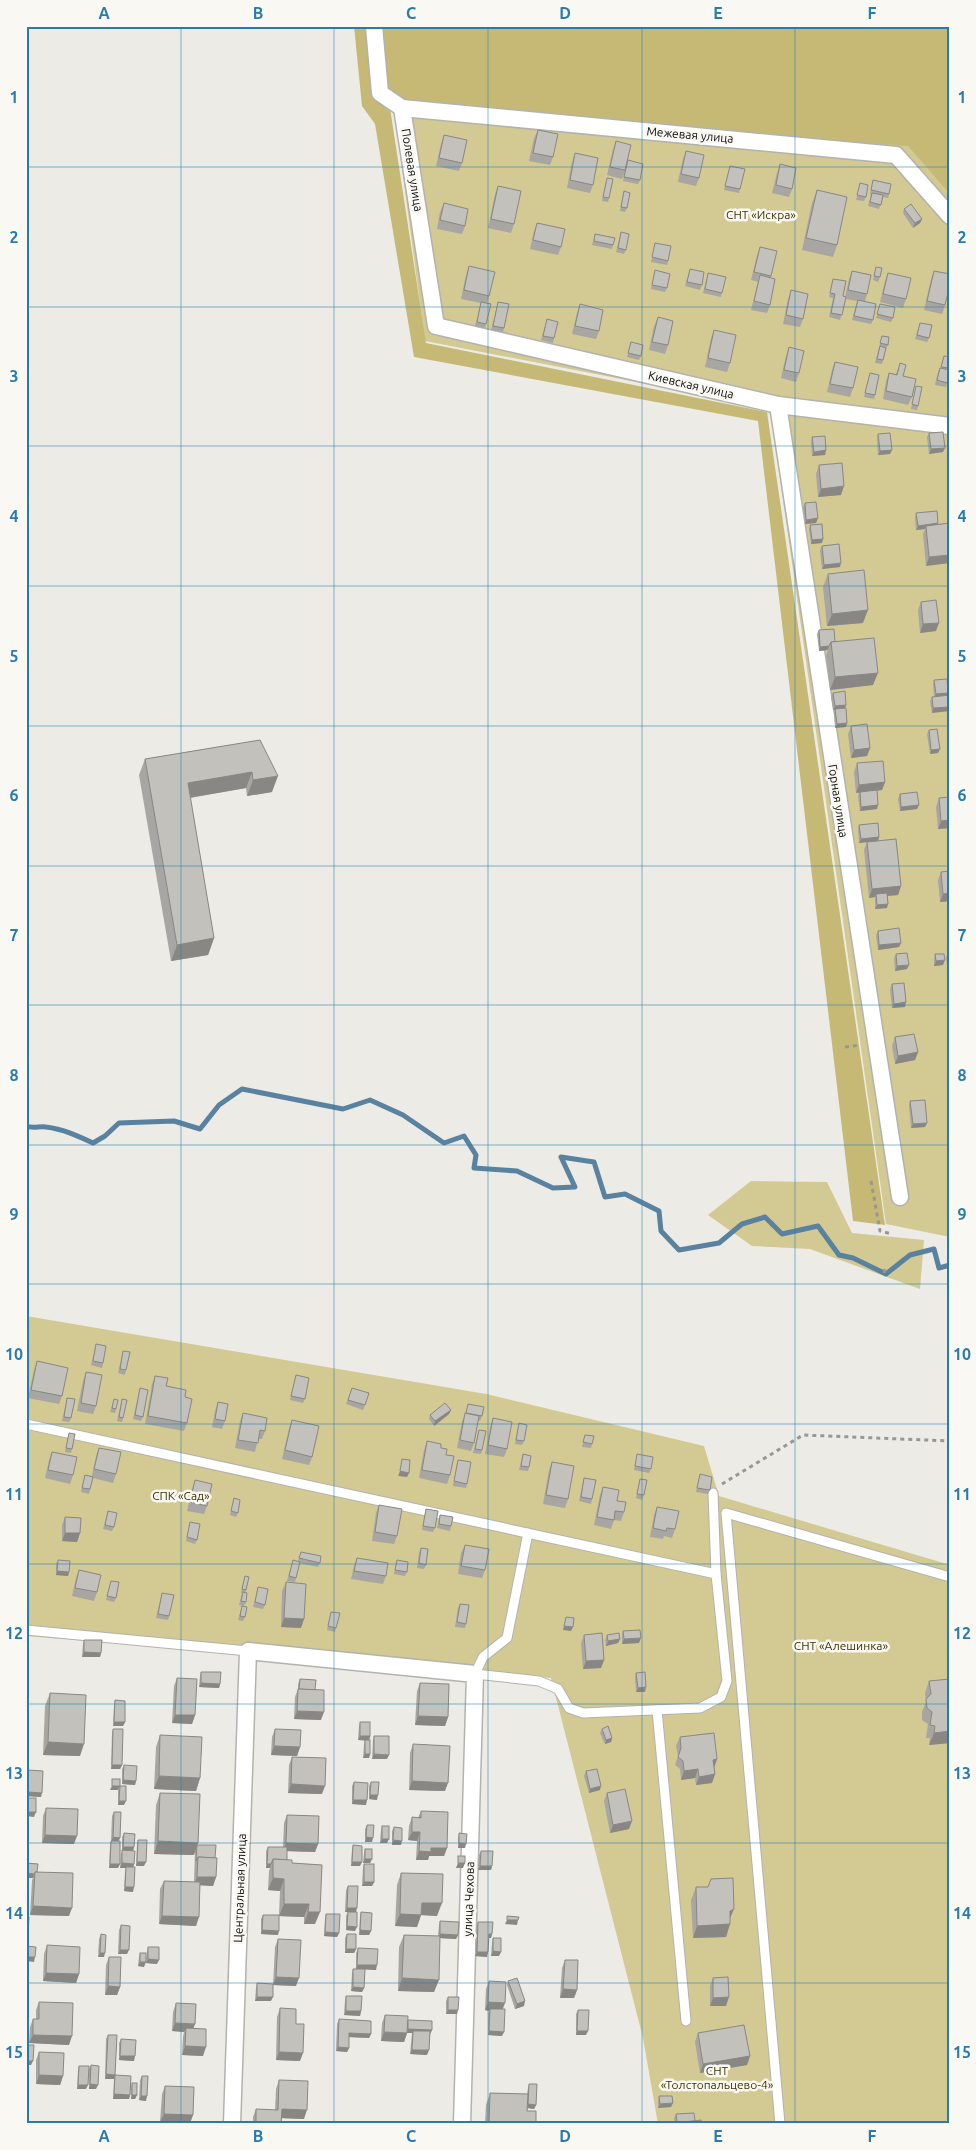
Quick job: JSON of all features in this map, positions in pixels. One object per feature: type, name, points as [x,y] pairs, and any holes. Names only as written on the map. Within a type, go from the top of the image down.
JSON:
[{"type":"street","points":[[374,26],[380,93],[402,108]]},
{"type":"street","name":"Межевая улица","points":[[402,108],[896,155],[950,216]]},
{"type":"street","name":"Полевая улица","points":[[402,108],[436,326]]},
{"type":"street","name":"Киевская улица","points":[[436,326],[778,405],[950,426]]},
{"type":"street","name":"Горная улица","points":[[778,405],[900,1197]]},
{"type":"street","points":[[248,1652],[475,1674]]},
{"type":"street","name":"Центральная улица","points":[[232,2124],[248,1652]]},
{"type":"street","name":"улица Чехова","points":[[462,2124],[475,1674]]},
{"type":"lane","points":[[26,1424],[716,1574]]},
{"type":"lane","points":[[528,1533],[507,1638],[483,1657],[475,1674],[539,1680],[558,1689],[570,1708],[583,1713],[700,1708],[720,1697],[727,1681],[716,1574],[713,1493]]},
{"type":"lane","points":[[780,2124],[726,1513],[950,1577]]},
{"type":"lane","points":[[26,1630],[248,1652]]},
{"type":"lane","points":[[657,1710],[686,2021]]},
{"type":"path","points":[[871,1181],[880,1231],[892,1234]]},
{"type":"path","points":[[884,1269],[885,1275]]},
{"type":"path","points":[[713,1493],[724,1481],[803,1435],[950,1441]]},
{"type":"green space","name":"СНТ «Искра»","points":[[383,26],[950,26],[950,1237],[886,1224],[770,408],[425,341]]},
{"type":"green space","points":[[751,1181],[827,1182],[852,1233],[924,1240],[920,1289],[810,1249],[752,1246],[708,1215]]},
{"type":"green space","name":"СПК «Сад»","points":[[26,1316],[486,1394],[704,1446],[719,1496],[950,1565],[950,2124],[658,2124],[643,2038],[551,1678],[26,1636]]},
{"type":"shaded area","points":[[354,26],[950,26],[950,194],[908,146],[390,108],[426,343],[767,412],[885,1225],[853,1221],[758,421],[414,357],[375,124],[362,106]]},
{"type":"building","points":[[538,130],[558,134],[553,157],[533,153]]},
{"type":"building","points":[[444,135],[467,140],[462,163],[439,158]]},
{"type":"building","points":[[616,141],[631,145],[625,170],[610,167]]},
{"type":"building","points":[[686,151],[704,155],[699,178],[681,174]]},
{"type":"building","points":[[575,153],[598,158],[593,185],[570,180]]},
{"type":"building","points":[[628,160],[643,164],[640,180],[624,177]]},
{"type":"building","points":[[780,164],[796,168],[792,189],[776,185]]},
{"type":"building","points":[[730,166],[745,169],[740,189],[725,186]]},
{"type":"building","points":[[607,178],[613,179],[609,198],[603,197]]},
{"type":"building","points":[[873,180],[891,184],[889,194],[871,190]]},
{"type":"building","points":[[860,183],[868,185],[866,197],[857,195]]},
{"type":"building","points":[[498,186],[521,191],[514,224],[491,219]]},
{"type":"building","points":[[817,190],[847,197],[837,245],[806,238]]},
{"type":"building","points":[[624,191],[630,193],[627,208],[621,207]]},
{"type":"building","points":[[872,193],[883,195],[881,205],[870,202]]},
{"type":"building","points":[[444,203],[468,209],[465,226],[440,220]]},
{"type":"building","points":[[911,204],[922,219],[915,223],[904,209]]},
{"type":"building","points":[[537,223],[565,229],[561,247],[533,240]]},
{"type":"building","points":[[621,232],[629,234],[626,250],[618,248]]},
{"type":"building","points":[[595,234],[615,238],[613,245],[594,241]]},
{"type":"building","points":[[655,243],[671,246],[668,261],[652,257]]},
{"type":"building","points":[[760,247],[777,251],[771,276],[754,272]]},
{"type":"building","points":[[469,266],[495,272],[489,296],[464,290]]},
{"type":"building","points":[[876,267],[882,268],[880,277],[874,276]]},
{"type":"building","points":[[690,269],[704,272],[702,285],[687,282]]},
{"type":"building","points":[[655,270],[670,274],[667,288],[652,285]]},
{"type":"building","points":[[852,271],[871,275],[867,294],[848,290]]},
{"type":"building","points":[[934,271],[950,274],[950,284],[945,305],[927,301]]},
{"type":"building","points":[[708,273],[726,277],[722,293],[705,289]]},
{"type":"building","points":[[888,273],[911,278],[906,299],[883,294]]},
{"type":"building","points":[[760,275],[775,279],[770,305],[754,301]]},
{"type":"building","points":[[833,279],[846,281],[843,296],[846,297],[842,315],[831,313],[835,294],[830,293]]},
{"type":"building","points":[[791,290],[808,294],[803,319],[786,315]]},
{"type":"building","points":[[858,300],[876,304],[873,320],[854,316]]},
{"type":"building","points":[[481,302],[491,304],[486,324],[477,322]]},
{"type":"building","points":[[498,302],[509,304],[504,328],[493,326]]},
{"type":"building","points":[[580,304],[603,310],[599,331],[575,326]]},
{"type":"building","points":[[880,304],[895,307],[893,318],[877,314]]},
{"type":"building","points":[[658,317],[673,321],[668,345],[652,342]]},
{"type":"building","points":[[547,319],[558,322],[554,338],[543,336]]},
{"type":"building","points":[[920,323],[932,325],[929,338],[917,335]]},
{"type":"building","points":[[714,330],[736,335],[730,363],[708,358]]},
{"type":"building","points":[[882,336],[889,337],[888,345],[880,343]]},
{"type":"building","points":[[631,342],[643,345],[641,356],[628,353]]},
{"type":"building","points":[[880,346],[886,348],[883,360],[877,359]]},
{"type":"building","points":[[789,347],[804,351],[799,373],[784,370]]},
{"type":"building","points":[[944,356],[950,357],[949,368],[941,367]]},
{"type":"building","points":[[835,362],[858,367],[853,388],[830,384]]},
{"type":"building","points":[[900,363],[906,365],[903,376],[916,379],[912,397],[886,391],[889,373],[897,375]]},
{"type":"building","points":[[940,368],[950,370],[947,383],[937,380]]},
{"type":"building","points":[[870,373],[879,375],[875,395],[865,393]]},
{"type":"building","points":[[916,386],[922,387],[918,406],[912,404]]},
{"type":"building","points":[[943,432],[945,448],[931,449],[929,433]]},
{"type":"building","points":[[890,433],[892,450],[880,451],[878,434]]},
{"type":"building","points":[[825,436],[826,450],[814,452],[812,437]]},
{"type":"building","points":[[842,463],[844,486],[821,489],[819,465]]},
{"type":"building","points":[[816,502],[818,518],[806,520],[805,503]]},
{"type":"building","points":[[937,511],[938,523],[918,526],[916,513]]},
{"type":"building","points":[[950,523],[950,555],[929,557],[926,526]]},
{"type":"building","points":[[822,524],[823,539],[812,540],[810,525]]},
{"type":"building","points":[[839,544],[841,563],[824,565],[822,546]]},
{"type":"building","points":[[864,570],[868,610],[832,614],[828,574]]},
{"type":"building","points":[[936,600],[939,623],[923,624],[921,602]]},
{"type":"building","points":[[834,629],[835,642],[831,642],[829,646],[820,647],[819,630]]},
{"type":"building","points":[[874,638],[878,673],[835,677],[831,642]]},
{"type":"building","points":[[947,679],[948,693],[936,694],[934,680]]},
{"type":"building","points":[[845,691],[846,705],[835,706],[833,693]]},
{"type":"building","points":[[950,695],[950,707],[933,708],[932,697]]},
{"type":"building","points":[[846,708],[847,723],[837,724],[835,709]]},
{"type":"building","points":[[867,724],[870,748],[854,750],[851,726]]},
{"type":"building","points":[[937,729],[940,749],[931,750],[929,730]]},
{"type":"building","points":[[260,740],[278,776],[253,780],[252,772],[188,783],[214,938],[177,945],[145,759]]},
{"type":"building","points":[[883,761],[885,782],[859,785],[857,763]]},
{"type":"building","points":[[877,790],[878,805],[861,807],[860,792]]},
{"type":"building","points":[[917,792],[919,805],[901,807],[900,794]]},
{"type":"building","points":[[950,797],[950,820],[941,821],[939,798]]},
{"type":"building","points":[[878,823],[879,837],[861,839],[859,825]]},
{"type":"building","points":[[896,839],[901,886],[872,889],[867,842]]},
{"type":"building","points":[[950,871],[950,893],[943,894],[941,872]]},
{"type":"building","points":[[887,893],[888,904],[877,905],[876,894]]},
{"type":"building","points":[[899,928],[901,943],[879,945],[878,931]]},
{"type":"building","points":[[907,953],[909,965],[897,966],[896,954]]},
{"type":"building","points":[[935,954],[944,954],[945,960],[936,961]]},
{"type":"building","points":[[904,983],[906,1002],[894,1004],[892,984]]},
{"type":"building","points":[[914,1034],[918,1052],[898,1056],[895,1037]]},
{"type":"building","points":[[925,1100],[927,1123],[913,1124],[910,1101]]},
{"type":"building","points":[[96,1344],[106,1346],[103,1363],[93,1361]]},
{"type":"building","points":[[123,1351],[130,1352],[126,1370],[120,1369]]},
{"type":"building","points":[[37,1361],[68,1368],[62,1396],[31,1390]]},
{"type":"building","points":[[86,1372],[102,1375],[96,1406],[81,1403]]},
{"type":"building","points":[[296,1375],[309,1378],[305,1399],[291,1396]]},
{"type":"building","points":[[155,1376],[168,1378],[166,1386],[186,1390],[185,1397],[192,1399],[187,1423],[148,1416]]},
{"type":"building","points":[[140,1388],[148,1390],[143,1417],[135,1415]]},
{"type":"building","points":[[352,1388],[369,1393],[365,1405],[348,1400]]},
{"type":"building","points":[[67,1398],[75,1399],[71,1418],[64,1417]]},
{"type":"building","points":[[114,1399],[118,1400],[116,1409],[112,1408]]},
{"type":"building","points":[[122,1399],[127,1400],[123,1418],[119,1417]]},
{"type":"building","points":[[218,1402],[228,1404],[225,1421],[215,1419]]},
{"type":"building","points":[[445,1403],[451,1410],[435,1421],[430,1415]]},
{"type":"building","points":[[468,1404],[484,1407],[482,1416],[466,1413]]},
{"type":"building","points":[[243,1413],[267,1418],[265,1431],[260,1430],[258,1443],[238,1440]]},
{"type":"building","points":[[465,1413],[479,1416],[474,1443],[460,1440]]},
{"type":"building","points":[[493,1418],[512,1422],[507,1449],[488,1445]]},
{"type":"building","points":[[292,1420],[319,1426],[312,1457],[285,1450]]},
{"type":"building","points":[[519,1423],[527,1425],[524,1441],[516,1440]]},
{"type":"building","points":[[479,1430],[486,1431],[482,1450],[475,1449]]},
{"type":"building","points":[[69,1433],[75,1434],[72,1449],[66,1448]]},
{"type":"building","points":[[585,1435],[594,1436],[592,1444],[583,1442]]},
{"type":"building","points":[[427,1441],[441,1444],[441,1448],[447,1449],[446,1455],[454,1456],[450,1475],[422,1470]]},
{"type":"building","points":[[99,1448],[121,1452],[116,1474],[94,1469]]},
{"type":"building","points":[[52,1452],[77,1457],[73,1475],[48,1470]]},
{"type":"building","points":[[523,1454],[531,1456],[529,1467],[521,1466]]},
{"type":"building","points":[[637,1454],[653,1457],[651,1469],[635,1466]]},
{"type":"building","points":[[402,1459],[410,1460],[409,1473],[400,1471]]},
{"type":"building","points":[[458,1460],[471,1462],[467,1484],[454,1481]]},
{"type":"building","points":[[552,1462],[574,1466],[568,1499],[546,1495]]},
{"type":"building","points":[[700,1474],[712,1477],[710,1490],[697,1488]]},
{"type":"building","points":[[85,1475],[93,1477],[90,1489],[82,1488]]},
{"type":"building","points":[[584,1478],[596,1480],[592,1499],[581,1497]]},
{"type":"building","points":[[640,1479],[647,1480],[644,1495],[637,1494]]},
{"type":"building","points":[[195,1480],[212,1484],[207,1506],[190,1502]]},
{"type":"building","points":[[603,1487],[619,1490],[617,1501],[626,1502],[624,1512],[615,1511],[614,1520],[597,1517]]},
{"type":"building","points":[[234,1498],[240,1500],[238,1513],[231,1511]]},
{"type":"building","points":[[379,1505],[402,1509],[397,1536],[375,1532]]},
{"type":"building","points":[[657,1507],[679,1511],[675,1529],[667,1528],[666,1531],[653,1528]]},
{"type":"building","points":[[426,1509],[438,1511],[435,1528],[423,1526]]},
{"type":"building","points":[[108,1511],[117,1513],[114,1527],[105,1525]]},
{"type":"building","points":[[440,1515],[453,1517],[451,1526],[439,1524]]},
{"type":"building","points":[[65,1517],[81,1518],[80,1533],[65,1533]]},
{"type":"building","points":[[190,1522],[200,1524],[197,1540],[187,1537]]},
{"type":"building","points":[[465,1545],[489,1549],[485,1570],[461,1566]]},
{"type":"building","points":[[421,1548],[428,1549],[426,1565],[419,1563]]},
{"type":"building","points":[[301,1552],[321,1556],[320,1563],[299,1558]]},
{"type":"building","points":[[357,1558],[388,1563],[386,1576],[354,1571]]},
{"type":"building","points":[[58,1560],[70,1561],[69,1572],[57,1571]]},
{"type":"building","points":[[293,1560],[300,1562],[296,1578],[289,1576]]},
{"type":"building","points":[[397,1560],[408,1562],[407,1572],[395,1570]]},
{"type":"building","points":[[79,1570],[101,1575],[97,1592],[75,1588]]},
{"type":"building","points":[[245,1576],[249,1577],[246,1590],[242,1589]]},
{"type":"building","points":[[111,1581],[119,1582],[116,1598],[107,1596]]},
{"type":"building","points":[[286,1582],[306,1584],[304,1619],[284,1618]]},
{"type":"building","points":[[258,1587],[268,1589],[265,1605],[255,1602]]},
{"type":"building","points":[[243,1592],[247,1593],[246,1602],[241,1601]]},
{"type":"building","points":[[162,1593],[174,1595],[169,1616],[158,1614]]},
{"type":"building","points":[[460,1604],[469,1605],[466,1624],[457,1622]]},
{"type":"building","points":[[242,1606],[247,1607],[245,1617],[240,1616]]},
{"type":"building","points":[[331,1612],[340,1613],[336,1628],[328,1626]]},
{"type":"building","points":[[566,1617],[574,1618],[573,1627],[564,1626]]},
{"type":"building","points":[[640,1630],[641,1638],[624,1639],[623,1631]]},
{"type":"building","points":[[602,1633],[604,1660],[586,1661],[584,1635]]},
{"type":"building","points":[[619,1633],[620,1639],[608,1641],[607,1635]]},
{"type":"building","points":[[84,1640],[102,1640],[101,1653],[84,1652]]},
{"type":"building","points":[[201,1672],[221,1672],[220,1684],[201,1683]]},
{"type":"building","points":[[645,1672],[646,1687],[638,1688],[636,1673]]},
{"type":"building","points":[[177,1678],[197,1679],[195,1715],[175,1715]]},
{"type":"building","points":[[300,1679],[316,1680],[315,1690],[299,1689]]},
{"type":"building","points":[[950,1679],[950,1731],[934,1733],[935,1726],[930,1725],[932,1712],[927,1708],[926,1699],[931,1694],[929,1681]]},
{"type":"building","points":[[420,1683],[449,1684],[448,1717],[418,1716]]},
{"type":"building","points":[[298,1689],[324,1690],[324,1712],[297,1711]]},
{"type":"building","points":[[50,1693],[86,1695],[84,1744],[48,1742]]},
{"type":"building","points":[[115,1700],[125,1701],[125,1722],[114,1722]]},
{"type":"building","points":[[360,1722],[370,1722],[370,1736],[360,1736]]},
{"type":"building","points":[[608,1726],[612,1738],[606,1740],[602,1729]]},
{"type":"building","points":[[113,1729],[123,1729],[122,1765],[112,1765]]},
{"type":"building","points":[[275,1729],[301,1730],[300,1747],[274,1746]]},
{"type":"building","points":[[714,1733],[717,1759],[713,1760],[715,1774],[699,1777],[698,1769],[684,1771],[683,1761],[678,1757],[681,1748],[680,1737]]},
{"type":"building","points":[[160,1735],[202,1737],[200,1778],[159,1776]]},
{"type":"building","points":[[374,1736],[389,1736],[389,1755],[374,1754]]},
{"type":"building","points":[[365,1740],[370,1740],[370,1754],[365,1754]]},
{"type":"building","points":[[413,1744],[450,1746],[448,1783],[412,1781]]},
{"type":"building","points":[[292,1757],[326,1758],[325,1786],[291,1784]]},
{"type":"building","points":[[124,1765],[137,1766],[136,1781],[123,1780]]},
{"type":"building","points":[[597,1769],[601,1786],[590,1789],[586,1771]]},
{"type":"building","points":[[28,1770],[43,1771],[42,1793],[28,1792]]},
{"type":"building","points":[[112,1779],[120,1779],[120,1786],[112,1786]]},
{"type":"building","points":[[354,1782],[368,1783],[367,1800],[353,1800]]},
{"type":"building","points":[[371,1782],[379,1782],[378,1795],[370,1795]]},
{"type":"building","points":[[120,1786],[126,1786],[126,1801],[119,1801]]},
{"type":"building","points":[[625,1789],[632,1821],[613,1825],[607,1793]]},
{"type":"building","points":[[160,1793],[200,1794],[198,1843],[158,1841]]},
{"type":"building","points":[[26,1798],[36,1798],[36,1812],[26,1812]]},
{"type":"building","points":[[46,1808],[78,1809],[77,1836],[45,1835]]},
{"type":"building","points":[[421,1811],[448,1812],[447,1848],[431,1848],[431,1852],[419,1851],[420,1832],[412,1832],[412,1817],[421,1818]]},
{"type":"building","points":[[114,1812],[121,1812],[120,1838],[113,1837]]},
{"type":"building","points":[[287,1815],[319,1816],[318,1844],[286,1843]]},
{"type":"building","points":[[367,1825],[374,1825],[373,1838],[366,1837]]},
{"type":"building","points":[[382,1826],[389,1826],[389,1839],[382,1839]]},
{"type":"building","points":[[394,1827],[402,1828],[402,1841],[393,1840]]},
{"type":"building","points":[[124,1833],[135,1834],[134,1847],[123,1847]]},
{"type":"building","points":[[459,1833],[467,1834],[466,1844],[459,1843]]},
{"type":"building","points":[[138,1840],[147,1840],[146,1862],[137,1862]]},
{"type":"building","points":[[111,1841],[120,1841],[120,1864],[110,1864]]},
{"type":"building","points":[[197,1845],[216,1845],[215,1858],[198,1857],[196,1861]]},
{"type":"building","points":[[353,1845],[362,1846],[362,1862],[352,1862]]},
{"type":"building","points":[[268,1847],[287,1847],[287,1860],[273,1859],[271,1864],[267,1864]]},
{"type":"building","points":[[365,1849],[372,1849],[372,1859],[365,1859]]},
{"type":"building","points":[[122,1850],[135,1851],[134,1864],[122,1863]]},
{"type":"building","points":[[481,1851],[493,1851],[492,1866],[480,1866]]},
{"type":"building","points":[[458,1856],[465,1856],[465,1863],[458,1863]]},
{"type":"building","points":[[198,1857],[217,1858],[216,1877],[197,1877]]},
{"type":"building","points":[[273,1859],[292,1860],[292,1863],[322,1865],[320,1912],[308,1912],[309,1904],[284,1904],[284,1879],[273,1878]]},
{"type":"building","points":[[26,1863],[38,1864],[35,1874],[26,1873]]},
{"type":"building","points":[[364,1864],[374,1864],[374,1882],[364,1882]]},
{"type":"building","points":[[126,1867],[135,1867],[134,1887],[125,1887]]},
{"type":"building","points":[[35,1872],[73,1873],[72,1908],[33,1906]]},
{"type":"building","points":[[401,1873],[443,1874],[442,1903],[422,1903],[421,1915],[400,1914]]},
{"type":"building","points":[[733,1878],[734,1909],[730,1911],[730,1924],[697,1926],[696,1887],[708,1887],[711,1879]]},
{"type":"building","points":[[164,1881],[200,1882],[199,1917],[162,1916]]},
{"type":"building","points":[[348,1886],[358,1886],[357,1908],[347,1908]]},
{"type":"building","points":[[348,1912],[357,1912],[357,1927],[347,1926]]},
{"type":"building","points":[[361,1912],[372,1913],[371,1931],[360,1930]]},
{"type":"building","points":[[326,1914],[340,1914],[339,1933],[325,1932]]},
{"type":"building","points":[[263,1915],[279,1915],[279,1931],[262,1930]]},
{"type":"building","points":[[507,1916],[519,1917],[518,1920],[507,1920]]},
{"type":"building","points":[[26,1917],[29,1917],[28,1936],[26,1936]]},
{"type":"building","points":[[440,1921],[459,1922],[458,1935],[440,1934]]},
{"type":"building","points":[[478,1922],[493,1922],[492,1934],[489,1934],[488,1952],[477,1952]]},
{"type":"building","points":[[121,1925],[130,1926],[129,1950],[120,1950]]},
{"type":"building","points":[[101,1934],[106,1935],[105,1953],[100,1953]]},
{"type":"building","points":[[347,1934],[356,1934],[356,1949],[346,1949]]},
{"type":"building","points":[[404,1935],[440,1936],[439,1980],[402,1978]]},
{"type":"building","points":[[493,1938],[501,1938],[501,1952],[493,1951]]},
{"type":"building","points":[[278,1939],[301,1940],[299,1978],[276,1977]]},
{"type":"building","points":[[47,1945],[80,1947],[79,1974],[46,1973]]},
{"type":"building","points":[[26,1946],[36,1947],[35,1957],[26,1957]]},
{"type":"building","points":[[148,1947],[159,1947],[159,1960],[148,1959]]},
{"type":"building","points":[[358,1948],[378,1949],[377,1965],[357,1965]]},
{"type":"building","points":[[140,1953],[146,1953],[146,1962],[140,1962]]},
{"type":"building","points":[[109,1957],[121,1957],[120,1987],[108,1986]]},
{"type":"building","points":[[565,1960],[578,1960],[577,1990],[563,1989]]},
{"type":"building","points":[[353,1969],[365,1969],[364,1988],[353,1987]]},
{"type":"building","points":[[728,1977],[729,1997],[713,1998],[713,1978]]},
{"type":"building","points":[[517,1978],[525,2001],[517,2004],[508,1981]]},
{"type":"building","points":[[489,1981],[506,1982],[505,2003],[488,2002]]},
{"type":"building","points":[[257,1983],[273,1984],[273,1997],[257,1997]]},
{"type":"building","points":[[346,1996],[362,1996],[361,2011],[346,2011]]},
{"type":"building","points":[[448,1997],[459,1997],[458,2010],[448,2010]]},
{"type":"building","points":[[39,2002],[73,2003],[72,2036],[33,2035],[33,2019],[39,2019]]},
{"type":"building","points":[[176,2003],[196,2004],[195,2024],[175,2023]]},
{"type":"building","points":[[280,2008],[296,2009],[296,2024],[304,2024],[303,2053],[279,2052]]},
{"type":"building","points":[[490,2009],[505,2009],[504,2032],[489,2031]]},
{"type":"building","points":[[578,2010],[589,2010],[588,2031],[577,2031]]},
{"type":"building","points":[[385,2015],[408,2016],[407,2033],[384,2032]]},
{"type":"building","points":[[339,2019],[371,2021],[371,2034],[349,2033],[349,2048],[338,2047]]},
{"type":"building","points":[[408,2020],[432,2021],[432,2030],[408,2029]]},
{"type":"building","points":[[744,2025],[750,2056],[703,2064],[698,2033]]},
{"type":"building","points":[[186,2028],[206,2029],[206,2047],[185,2046]]},
{"type":"building","points":[[413,2031],[430,2031],[429,2050],[412,2050]]},
{"type":"building","points":[[108,2035],[117,2035],[115,2075],[106,2074]]},
{"type":"building","points":[[121,2039],[136,2040],[135,2056],[120,2056]]},
{"type":"building","points":[[26,2045],[34,2045],[33,2061],[26,2061]]},
{"type":"building","points":[[39,2052],[64,2053],[63,2076],[39,2075]]},
{"type":"building","points":[[91,2065],[99,2066],[98,2085],[90,2084]]},
{"type":"building","points":[[79,2066],[89,2066],[88,2085],[78,2085]]},
{"type":"building","points":[[115,2075],[131,2076],[130,2095],[114,2094]]},
{"type":"building","points":[[142,2076],[148,2076],[147,2096],[141,2096]]},
{"type":"building","points":[[279,2080],[308,2081],[307,2110],[282,2109],[281,2124],[256,2124],[256,2109],[278,2110]]},
{"type":"building","points":[[132,2083],[137,2083],[137,2095],[132,2095]]},
{"type":"building","points":[[529,2084],[537,2084],[536,2105],[528,2104]]},
{"type":"building","points":[[165,2086],[194,2087],[193,2115],[164,2114]]},
{"type":"building","points":[[490,2093],[528,2094],[527,2111],[536,2111],[536,2124],[489,2124]]},
{"type":"building","points":[[659,2096],[672,2096],[673,2103],[660,2104]]},
{"type":"building","points":[[694,2113],[695,2121],[677,2122],[676,2114]]},
{"type":"building","points":[[701,2120],[702,2124],[681,2124],[681,2123]]},
{"type":"waterway","points":[[26,1126],[58,1129],[93,1143],[105,1136],[119,1123],[174,1121],[200,1129],[219,1105],[242,1089],[343,1109],[370,1100],[403,1115],[444,1143],[464,1136],[476,1155],[474,1168],[517,1171],[553,1188],[575,1187],[561,1157],[594,1162],[605,1197],[625,1194],[659,1211],[661,1231],[679,1250],[719,1243],[742,1224],[765,1217],[782,1234],[818,1226],[839,1255],[853,1258],[886,1274],[910,1255],[934,1249],[939,1268],[950,1265]]},
{"type":"park label","name":"СНТ «Алешинка»","points":[[841,1646]]},
{"type":"park label","name":"СНТ «Толстопальцево-4»","points":[[717,2078]]}]
